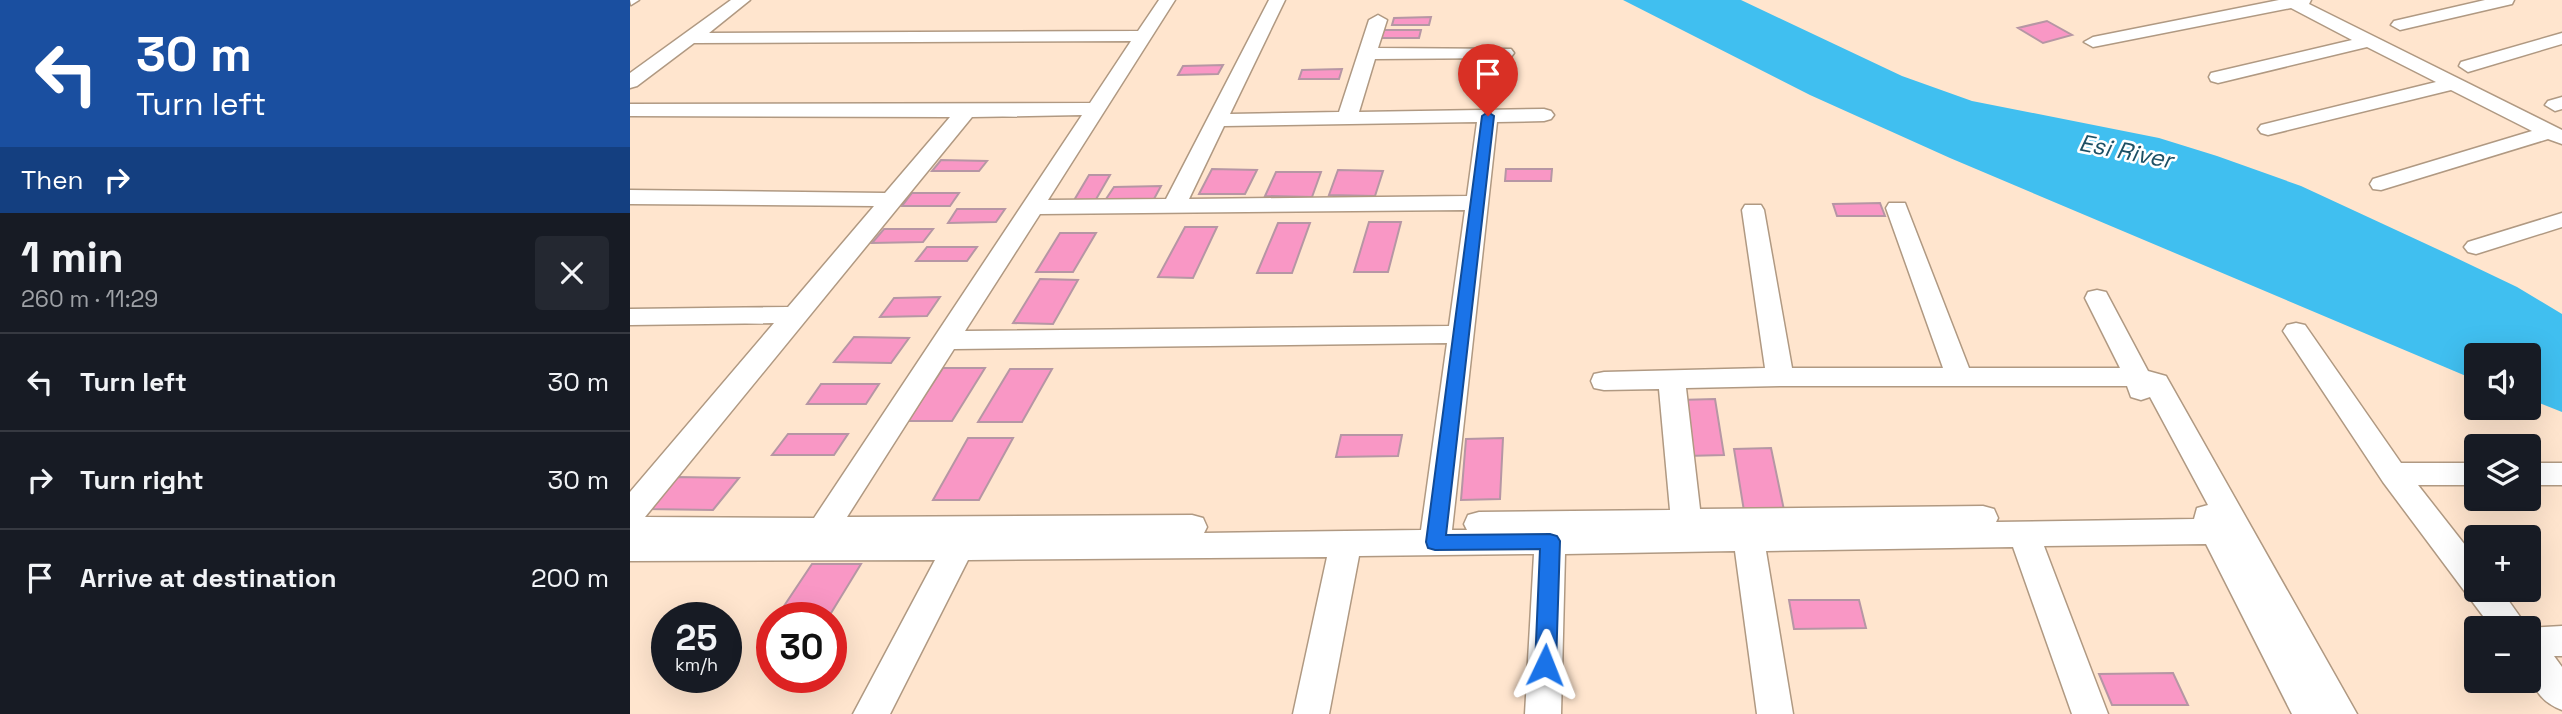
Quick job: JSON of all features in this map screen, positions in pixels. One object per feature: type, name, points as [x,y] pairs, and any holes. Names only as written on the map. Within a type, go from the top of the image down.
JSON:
[{"type":"street","points":[[630,82],[742,0]]},
{"type":"street","points":[[816,539],[1167,0]]},
{"type":"street","points":[[1174,206],[1277,0]]},
{"type":"street","points":[[2400,25],[2506,0]]},
{"type":"street","points":[[2093,41],[2296,1],[2556,135]]},
{"type":"street","points":[[1347,119],[1378,20]]},
{"type":"street","points":[[691,38],[1144,36]]},
{"type":"street","points":[[2468,66],[2562,38]]},
{"type":"street","points":[[2218,76],[2370,41]]},
{"type":"street","points":[[1368,54],[1505,54]]},
{"type":"street","points":[[2268,130],[2454,83]]},
{"type":"street","points":[[630,110],[1096,109]]},
{"type":"street","points":[[630,513],[966,111]]},
{"type":"street","points":[[1218,120],[1544,115]]},
{"type":"street","points":[[1436,533],[1488,116]]},
{"type":"street","points":[[2381,184],[2556,135]]},
{"type":"street","points":[[630,197],[892,200]]},
{"type":"street","points":[[1032,207],[1477,203]]},
{"type":"street","points":[[1897,208],[1959,376]]},
{"type":"street","points":[[1753,210],[1780,377]]},
{"type":"street","points":[[2476,247],[2562,220]]},
{"type":"street","points":[[2097,298],[2138,377],[2140,388],[2339,714]]},
{"type":"street","points":[[630,317],[796,314]]},
{"type":"street","points":[[2296,331],[2393,474],[2464,567]]},
{"type":"street","points":[[946,340],[1461,334]]},
{"type":"street","points":[[1604,381],[1780,377],[2138,377]]},
{"type":"street","points":[[1672,379],[1686,522]]},
{"type":"street","points":[[2393,474],[2464,474]]},
{"type":"street","points":[[2541,474],[2562,474]]},
{"type":"street","points":[[630,548],[816,539],[1436,533],[1686,522],[2222,524]]},
{"type":"street","points":[[630,529],[958,548],[1346,543],[1436,533],[1550,541],[2025,536],[2222,524]]},
{"type":"street","points":[[2222,524],[2311,714]]},
{"type":"street","points":[[2025,536],[2090,714]]},
{"type":"street","points":[[1749,539],[1775,714]]},
{"type":"street","points":[[1543,714],[1550,541]]},
{"type":"street","points":[[1311,714],[1346,543]]},
{"type":"street","points":[[871,714],[958,548]]},
{"type":"street","points":[[2491,602],[2502,616]]},
{"type":"street","points":[[2541,642],[2562,641]]},
{"type":"street","points":[[2541,667],[2562,694]]},
{"type":"water","name":"Esi River","points":[[1623,0],[1741,0],[1902,76],[1972,101],[2159,138],[2301,186],[2517,287],[2562,314],[2562,412],[2541,404],[2541,343],[2464,343],[2464,375],[1950,158],[1810,95]]},
{"type":"building","points":[[1431,17],[1429,25],[1392,25],[1394,18]]},
{"type":"building","points":[[2047,21],[2072,35],[2043,43],[2018,28]]},
{"type":"building","points":[[1383,30],[1421,30],[1419,38],[1381,38]]},
{"type":"building","points":[[1223,65],[1218,74],[1178,75],[1183,66]]},
{"type":"building","points":[[1342,69],[1339,79],[1299,79],[1302,70]]},
{"type":"building","points":[[941,160],[987,161],[979,171],[932,171]]},
{"type":"building","points":[[1212,169],[1257,170],[1245,194],[1199,194]]},
{"type":"building","points":[[1506,169],[1552,169],[1551,181],[1505,181]]},
{"type":"building","points":[[1338,170],[1383,171],[1375,196],[1329,195]]},
{"type":"building","points":[[1276,172],[1321,172],[1312,197],[1265,196]]},
{"type":"building","points":[[1089,175],[1110,175],[1095,201],[1073,202]]},
{"type":"building","points":[[1161,186],[1154,199],[1106,199],[1114,187]]},
{"type":"building","points":[[912,193],[959,193],[950,206],[902,206]]},
{"type":"building","points":[[1880,203],[1885,216],[1837,216],[1833,204]]},
{"type":"building","points":[[957,209],[1005,209],[996,222],[948,223]]},
{"type":"building","points":[[1369,222],[1401,222],[1388,272],[1354,272]]},
{"type":"building","points":[[1278,223],[1310,223],[1292,273],[1257,273]]},
{"type":"building","points":[[1185,227],[1217,227],[1193,278],[1158,277]]},
{"type":"building","points":[[884,229],[933,229],[923,242],[872,243]]},
{"type":"building","points":[[1060,233],[1096,233],[1073,272],[1036,272]]},
{"type":"building","points":[[927,247],[977,247],[967,261],[916,261]]},
{"type":"building","points":[[1040,279],[1078,280],[1053,324],[1013,323]]},
{"type":"building","points":[[940,297],[927,316],[880,317],[894,298]]},
{"type":"building","points":[[854,337],[909,338],[891,363],[834,362]]},
{"type":"building","points":[[943,368],[985,368],[952,421],[908,421]]},
{"type":"building","points":[[1010,369],[1052,369],[1022,422],[978,422]]},
{"type":"building","points":[[821,384],[879,384],[866,404],[807,404]]},
{"type":"building","points":[[1715,399],[1724,455],[1686,456],[1679,400]]},
{"type":"building","points":[[788,434],[848,434],[834,455],[772,455]]},
{"type":"building","points":[[1341,435],[1402,435],[1398,456],[1336,457]]},
{"type":"building","points":[[968,438],[1013,438],[979,500],[933,500]]},
{"type":"building","points":[[1503,438],[1500,499],[1461,500],[1466,439]]},
{"type":"building","points":[[1771,448],[1784,510],[1744,511],[1734,449]]},
{"type":"building","points":[[676,477],[739,478],[713,510],[648,509]]},
{"type":"building","points":[[812,564],[861,564],[838,602],[787,602]]},
{"type":"building","points":[[1789,600],[1859,600],[1866,628],[1794,629]]},
{"type":"building","points":[[2173,673],[2188,705],[2112,705],[2099,674]]},
{"type":"route","points":[[1488,116],[1435,542],[1550,541],[1545,665]]}]
